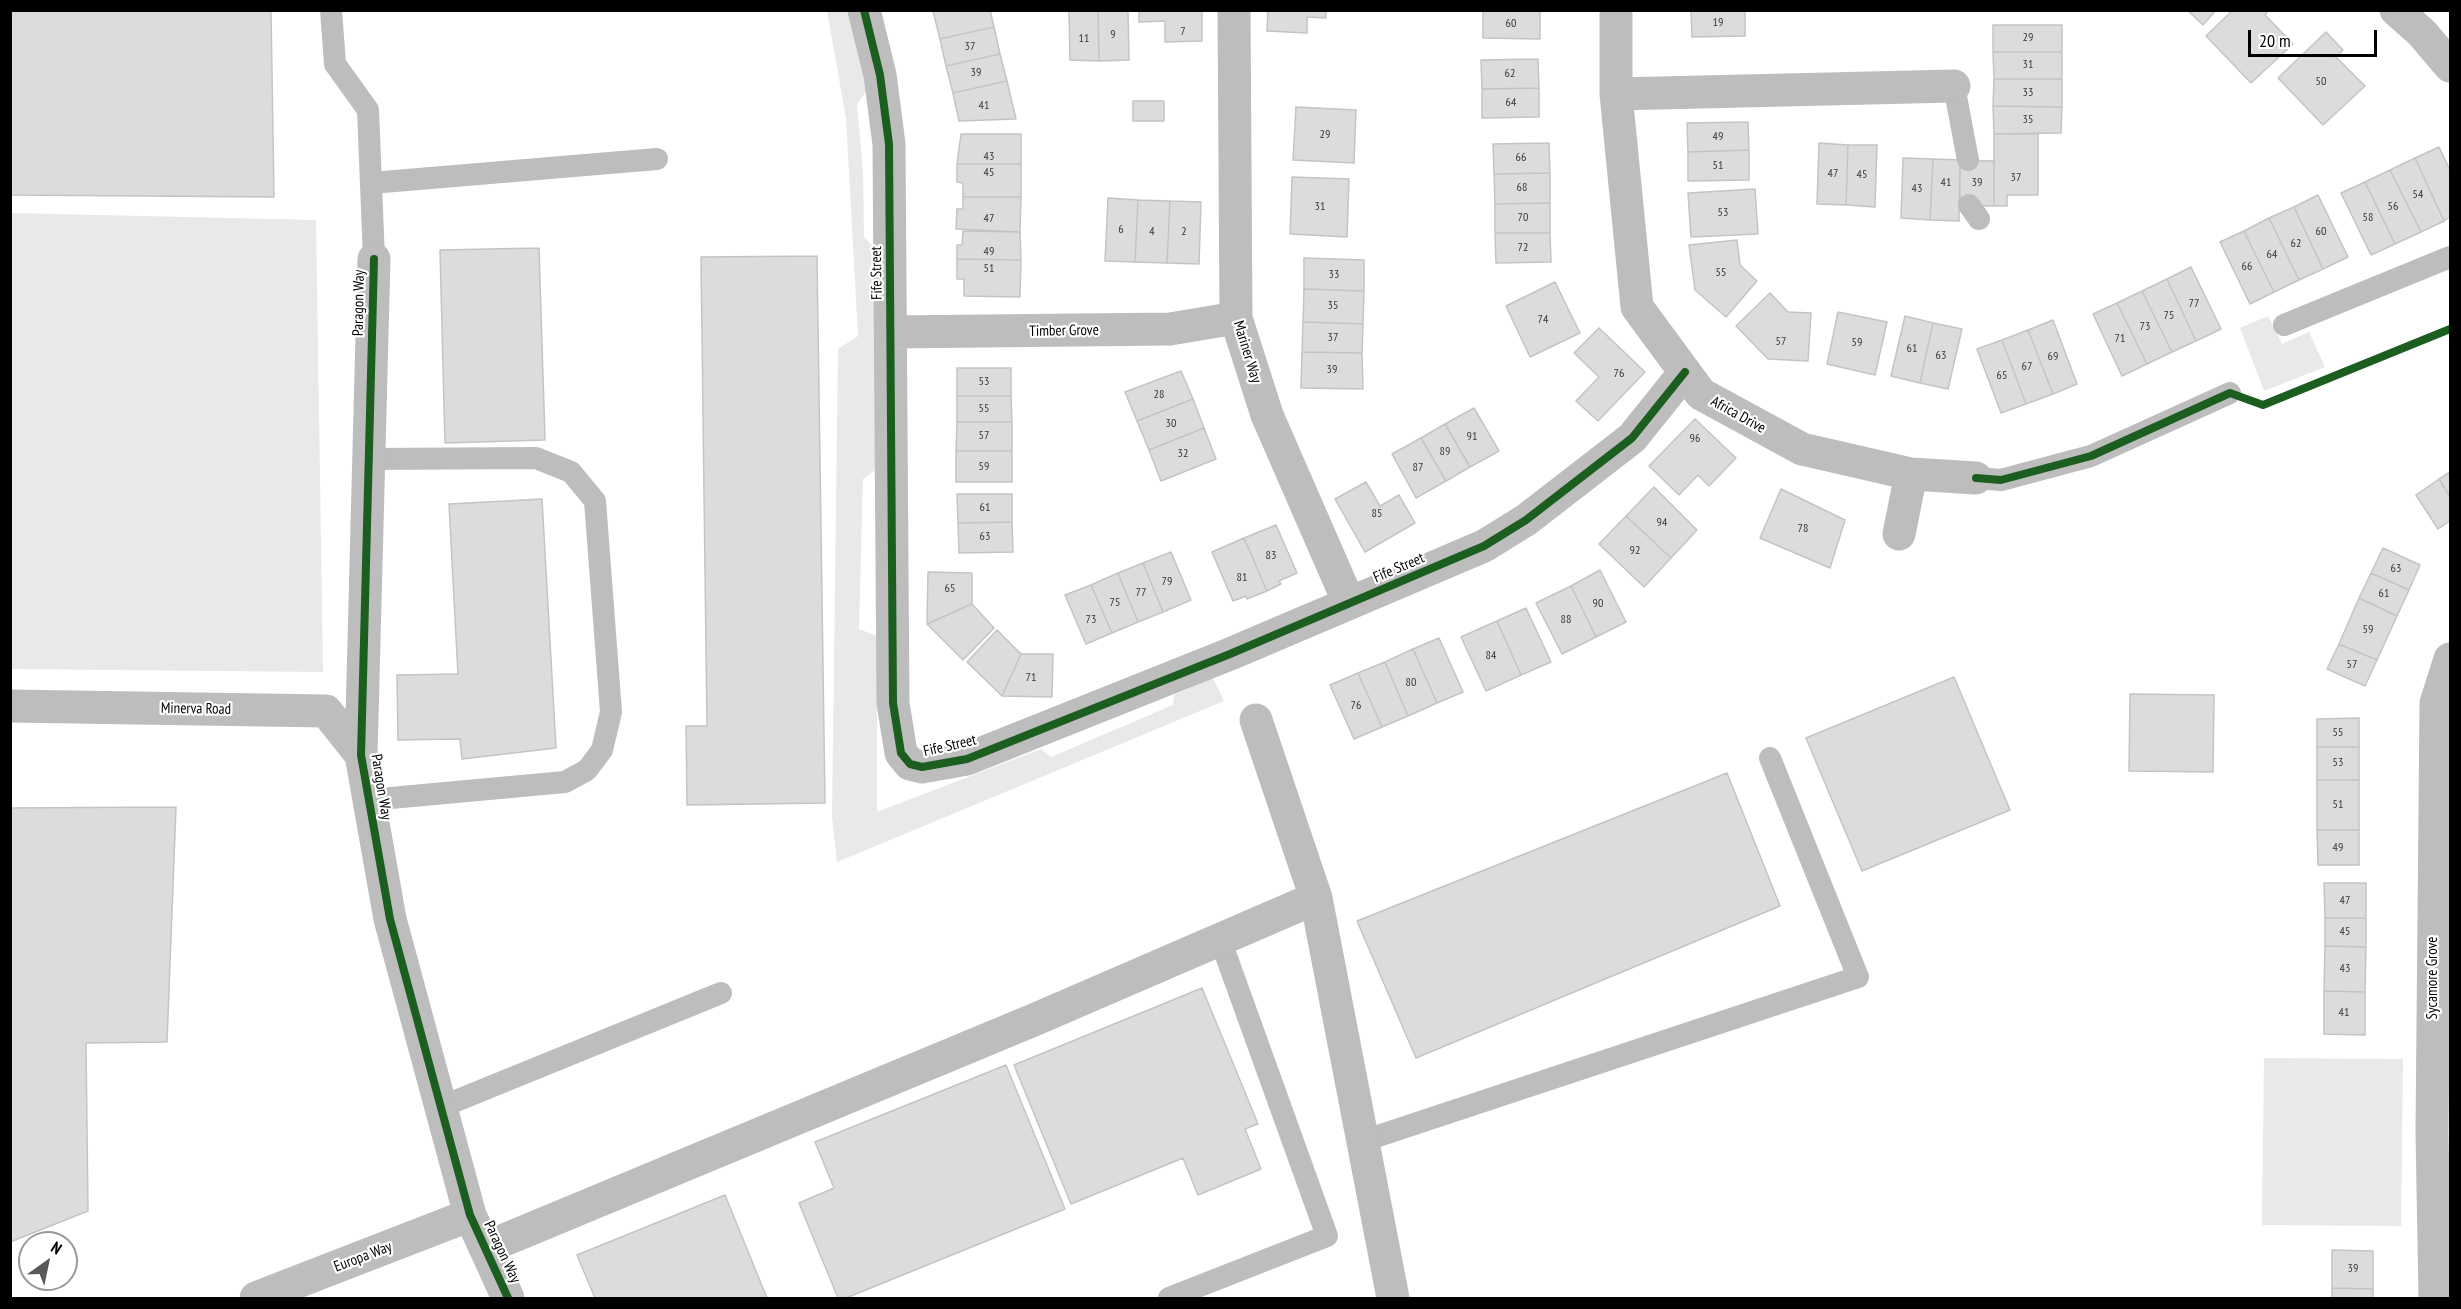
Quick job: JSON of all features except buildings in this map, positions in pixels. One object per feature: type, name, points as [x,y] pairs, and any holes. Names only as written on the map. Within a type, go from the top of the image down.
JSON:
[{"type":"street","name":"Fife Street","points":[[864,10],[880,75],[889,144],[893,703],[901,753],[910,764],[922,767],[968,759],[1230,654],[1484,546],[1526,520],[1632,438],[1685,372]]},
{"type":"street","name":"Mariner Way","points":[[1234,10],[1236,318],[1267,415],[1349,603]]},
{"type":"street","name":"Africa Drive","points":[[1616,10],[1616,94],[1637,307],[1701,394],[1802,449],[1911,474],[1976,478]]},
{"type":"street","points":[[2396,10],[2422,33],[2451,66]]},
{"type":"street","points":[[1616,94],[1954,86]]},
{"type":"street","name":"Paragon Way","points":[[374,259],[361,755],[390,919],[470,1215],[508,1299]]},
{"type":"street","name":"Timber Grove","points":[[891,332],[1170,329],[1236,318]]},
{"type":"street","points":[[1899,534],[1911,474]]},
{"type":"street","name":"Sycamore Grove","points":[[2435,1299],[2441,1132],[2436,703],[2451,659]]},
{"type":"street","name":"Minerva Road","points":[[10,706],[326,711],[361,755]]},
{"type":"street","points":[[1256,720],[1316,898],[1393,1299]]},
{"type":"street","points":[[485,1248],[1316,898]]},
{"type":"street","name":"Europa Way","points":[[256,1299],[470,1215]]},
{"type":"lane","points":[[331,10],[335,64],[368,110],[374,259]]},
{"type":"lane","points":[[1954,86],[1968,160]]},
{"type":"lane","points":[[371,183],[657,159]]},
{"type":"lane","points":[[2284,325],[2451,257]]},
{"type":"lane","points":[[1976,478],[2001,480],[2091,456],[2230,393]]},
{"type":"lane","points":[[369,459],[536,458],[571,472],[595,501],[610,712],[602,750],[587,770],[565,782],[369,800]]},
{"type":"lane","points":[[1363,1141],[1858,977],[1770,758]]},
{"type":"lane","points":[[1169,1299],[1327,1236],[1220,939]]},
{"type":"lane","points":[[441,1107],[721,993]]},
{"type":"shaded area","points":[[827,11],[849,11],[867,90],[857,104],[863,171],[864,237],[875,248],[877,469],[863,479],[859,629],[877,636],[877,812],[1041,749],[1051,757],[1173,705],[1174,695],[1213,678],[1224,701],[837,862],[832,816],[838,349],[858,336],[846,118]]},
{"type":"shaded area","points":[[11,213],[316,220],[323,672],[11,669]]},
{"type":"shaded area","points":[[2268,316],[2282,344],[2309,332],[2325,367],[2264,391],[2240,328]]},
{"type":"shaded area","points":[[2264,1058],[2403,1059],[2401,1226],[2262,1225]]},
{"type":"cycle path","points":[[864,10],[880,75],[889,144],[893,703],[901,753],[910,764],[922,767],[967,759],[1230,654],[1484,546],[1526,520],[1632,438],[1685,372]]},
{"type":"cycle path","points":[[374,259],[361,755],[390,919],[470,1215],[508,1298]]},
{"type":"cycle path","points":[[1976,478],[2001,480],[2091,456],[2230,393],[2263,405],[2450,329]]}]
